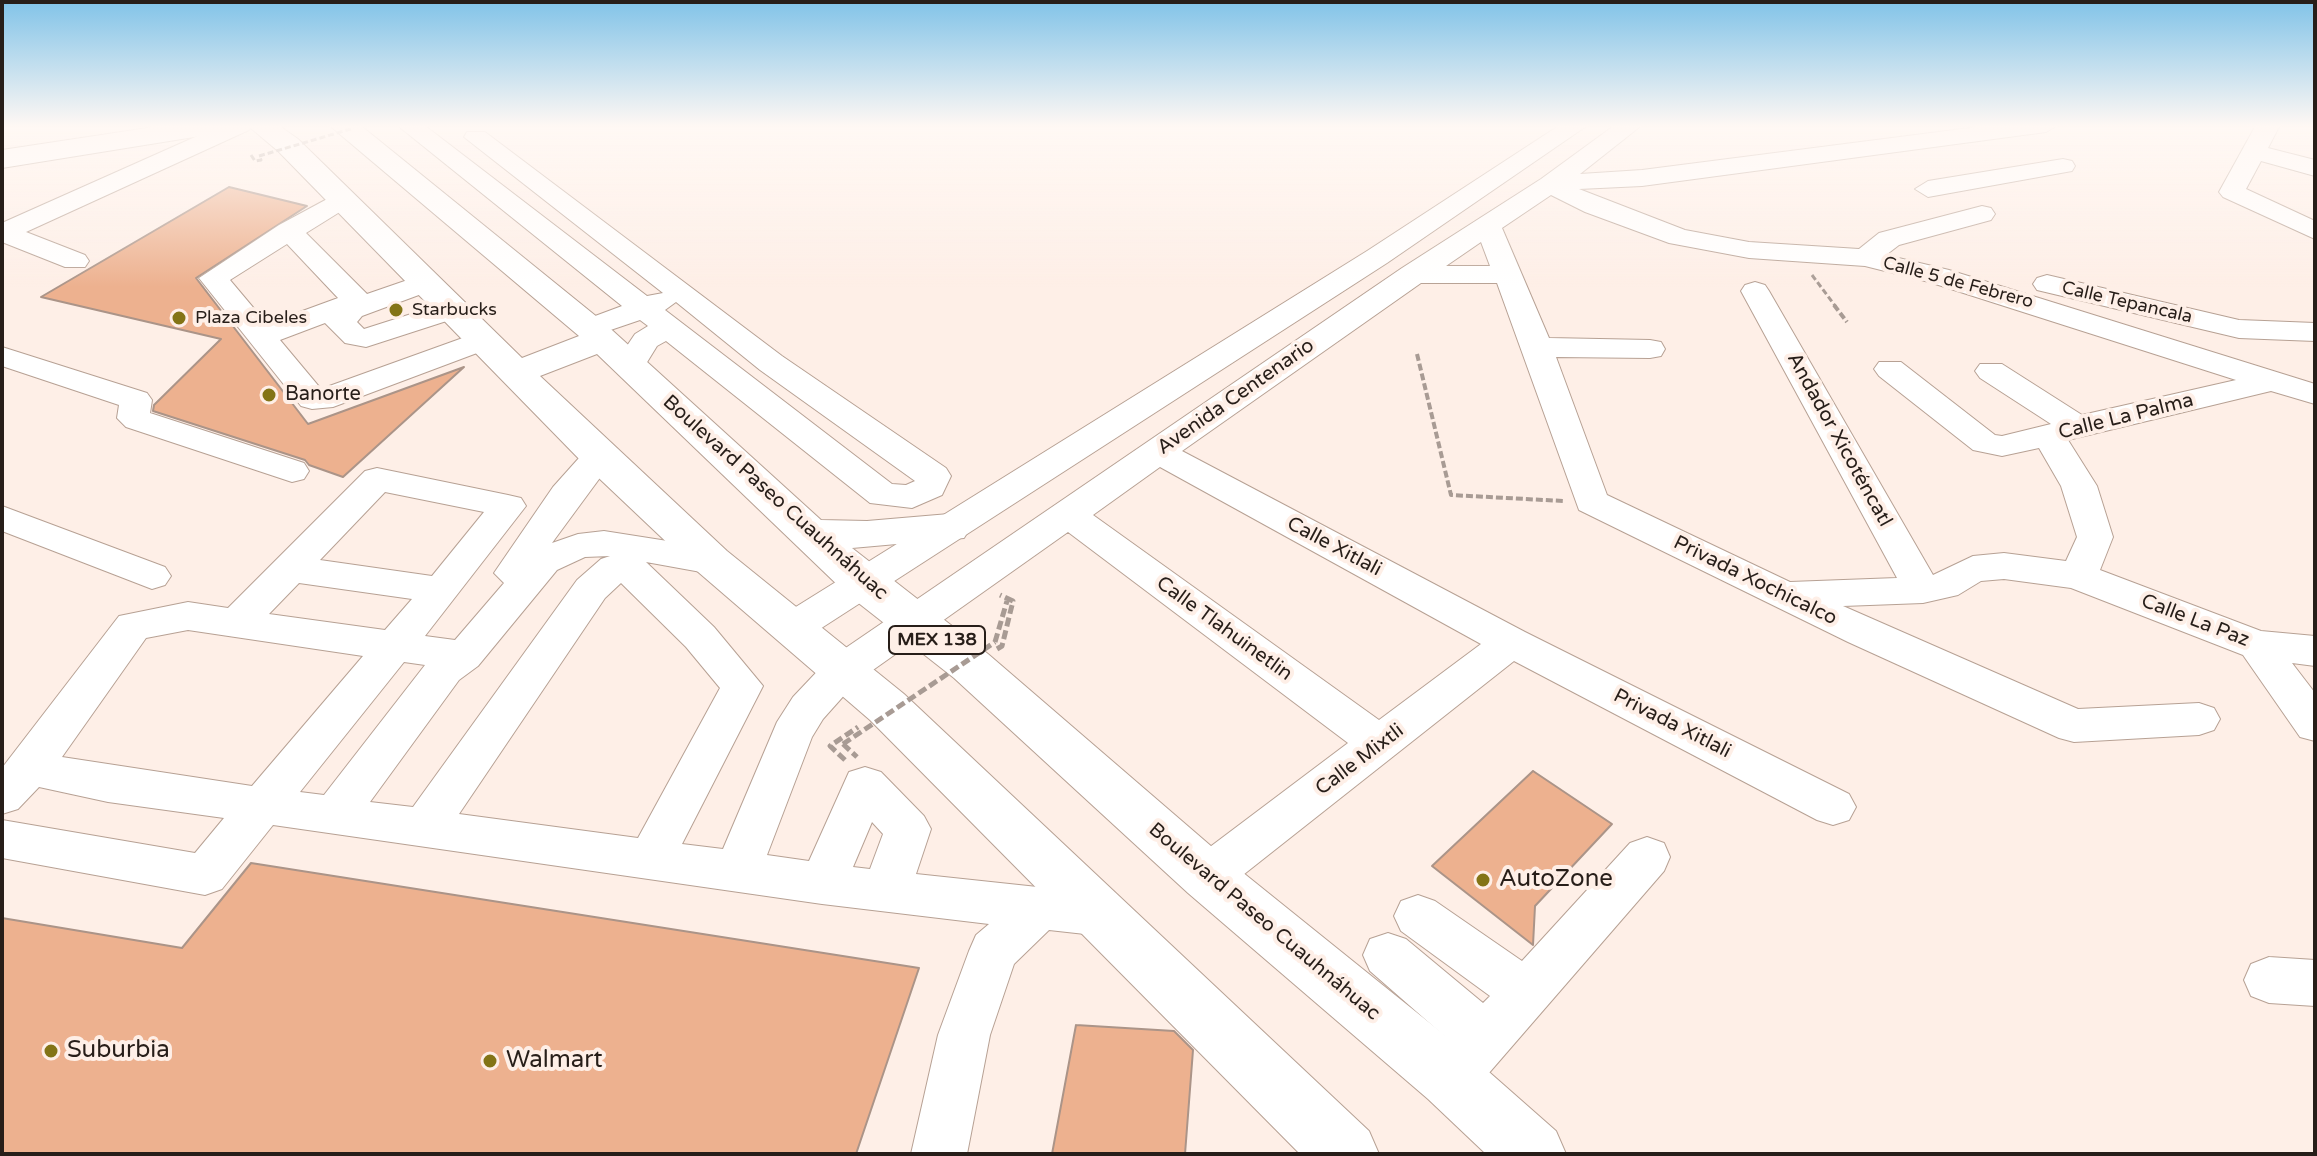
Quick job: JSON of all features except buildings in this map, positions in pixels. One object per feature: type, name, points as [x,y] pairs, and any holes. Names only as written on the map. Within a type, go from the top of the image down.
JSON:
[{"type":"main road","points":[[322,179],[599,456],[712,561],[887,707],[1346,1154]]},
{"type":"main road","name":"Boulevard Paseo Cuauhnáhuac","points":[[411,179],[607,344],[863,583],[915,623],[983,654],[1207,876],[1450,1078],[1533,1154]]},
{"type":"main road","points":[[515,373],[607,344]]},
{"type":"main road","points":[[807,533],[867,535],[949,528]]},
{"type":"street","points":[[3,233],[122,179]]},
{"type":"street","points":[[480,179],[883,495],[912,497],[930,487],[934,476],[771,363],[543,179]]},
{"type":"street","name":"Avenida Centenario","points":[[792,628],[1377,257],[1494,179]]},
{"type":"street","name":"Avenida Centenario","points":[[737,872],[792,734],[808,708],[842,671],[915,623],[1066,513],[1557,179]]},
{"type":"street","points":[[1553,182],[1632,179]]},
{"type":"street","points":[[1922,179],[1995,179]]},
{"type":"street","points":[[2237,179],[2231,188],[2236,196],[2315,231]]},
{"type":"street","name":"Calle 5 de Febrero","points":[[1553,182],[1594,206],[1679,237],[1714,245],[1865,258],[1939,276],[2315,394]]},
{"type":"street","points":[[342,199],[213,278],[312,399],[322,400],[422,363],[453,311]]},
{"type":"street","points":[[1865,258],[1889,239],[1982,214]]},
{"type":"street","points":[[1488,226],[1510,275],[1592,502]]},
{"type":"street","points":[[262,336],[357,301],[289,231]]},
{"type":"street","points":[[3,233],[75,261]]},
{"type":"street","points":[[1377,257],[1413,275],[1510,275]]},
{"type":"street","name":"Calle Tepancala","points":[[1939,276],[1961,271],[2000,273],[2239,329],[2315,332]]},
{"type":"street","name":"Andador Xicoténcatl","points":[[1755,291],[1923,590]]},
{"type":"street","points":[[607,344],[645,308],[681,292]]},
{"type":"street","points":[[305,320],[339,356],[400,336],[422,363]]},
{"type":"street","points":[[607,344],[646,340],[669,327]]},
{"type":"street","points":[[2239,329],[2246,370]]},
{"type":"street","points":[[1537,347],[1650,349]]},
{"type":"street","points":[[2,382],[18,360],[136,400],[136,419],[292,471]]},
{"type":"street","points":[[1890,369],[1985,443],[2002,446],[2063,431]]},
{"type":"street","points":[[1991,371],[2063,431]]},
{"type":"street","name":"Calle La Palma","points":[[2078,576],[2095,537],[2063,431],[2276,380]]},
{"type":"street","name":"Calle Xitlali","points":[[1157,452],[1511,642]]},
{"type":"street","points":[[335,815],[453,660],[566,495],[599,456]]},
{"type":"street","points":[[2,839],[205,875],[508,506],[377,479],[237,623]]},
{"type":"street","name":"Privada Xochicalco","points":[[1592,502],[1783,595],[2074,726],[2199,719]]},
{"type":"street","name":"Calle Tlahuinetlin","points":[[1066,513],[1381,745]]},
{"type":"street","points":[[2,518],[152,576]]},
{"type":"street","points":[[453,660],[544,561],[561,551],[604,543],[712,561]]},
{"type":"street","points":[[424,828],[591,589],[614,568],[627,566],[700,637],[742,686],[652,857]]},
{"type":"street","points":[[1783,595],[1923,590],[1944,586],[1973,569],[2004,566],[2078,576]]},
{"type":"street","points":[[290,569],[441,590]]},
{"type":"street","name":"Calle La Paz","points":[[2078,576],[2257,645],[2315,651]]},
{"type":"street","points":[[16,782],[133,626],[188,616],[395,646],[453,660]]},
{"type":"street","name":"Calle Mixtli","points":[[1207,876],[1511,642]]},
{"type":"street","name":"Privada Xitlali","points":[[1511,642],[1833,807]]},
{"type":"street","points":[[2257,645],[2315,725]]},
{"type":"street","points":[[16,782],[108,784],[652,857],[822,884],[1103,915]]},
{"type":"street","points":[[822,884],[865,785],[908,829],[886,892]]},
{"type":"street","points":[[1450,1078],[1647,857]]},
{"type":"street","points":[[939,1154],[964,1035],[994,951],[1040,908]]},
{"type":"street","points":[[1418,916],[1526,992]]},
{"type":"street","points":[[1388,955],[1485,1037]]},
{"type":"path","points":[[1795,253],[1847,322]]},
{"type":"path","points":[[1417,354],[1451,495],[1592,502]]},
{"type":"path","points":[[843,744],[983,654],[1002,646],[1013,601],[1007,601],[983,654]]},
{"type":"place","name":"Starbucks","points":[[396,310]]},
{"type":"place","name":"Plaza Cibeles","points":[[179,318]]},
{"type":"place","name":"Banorte","points":[[269,395]]},
{"type":"place","name":"AutoZone","points":[[1483,880]]},
{"type":"place","name":"Suburbia","points":[[51,1051]]},
{"type":"place","name":"Walmart","points":[[490,1061]]}]
